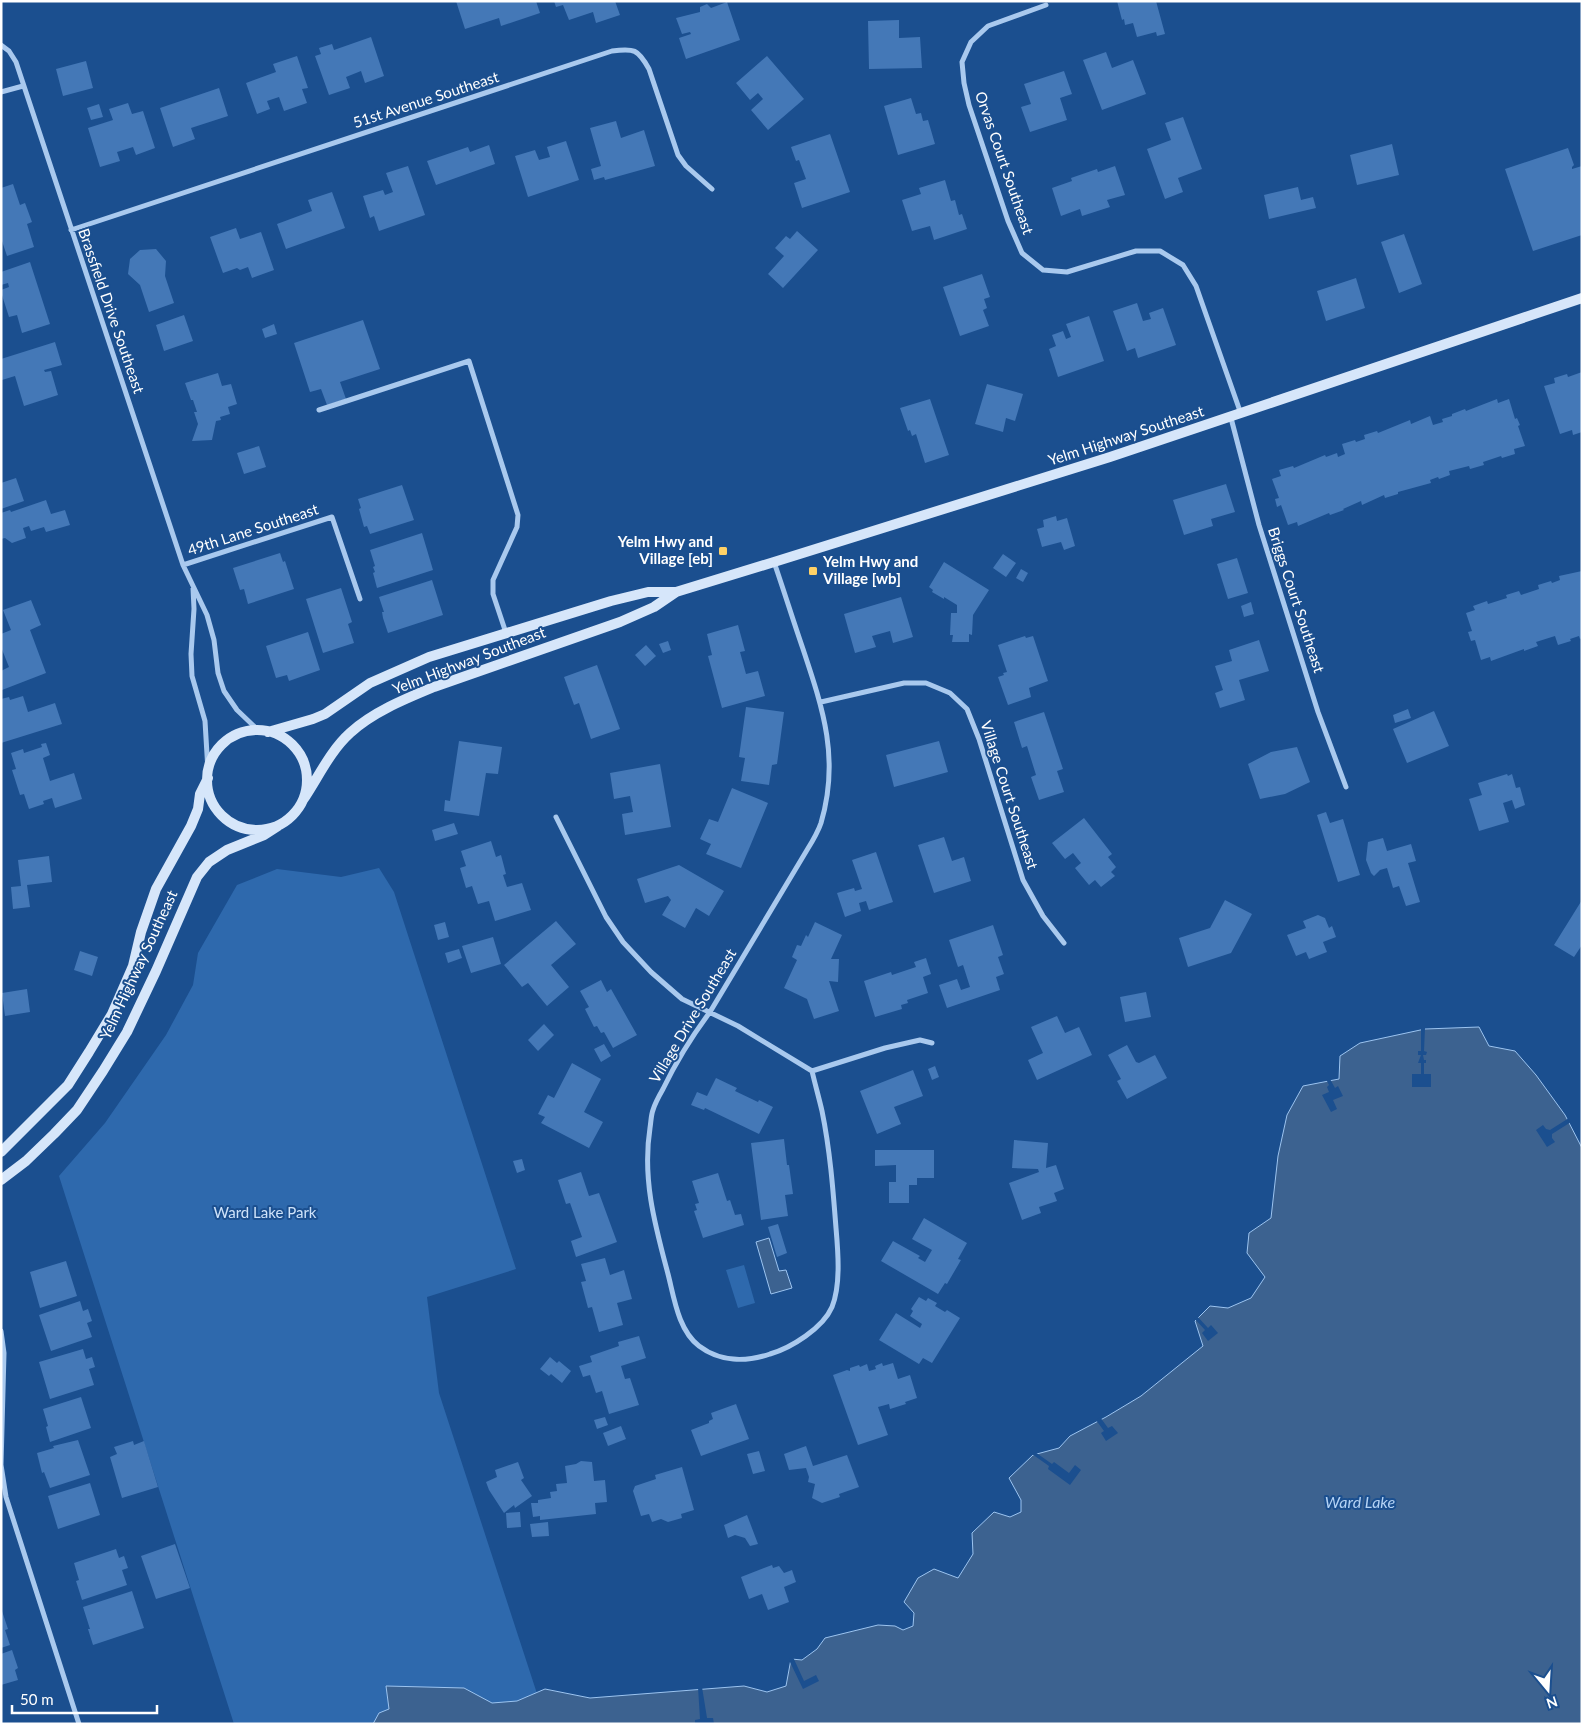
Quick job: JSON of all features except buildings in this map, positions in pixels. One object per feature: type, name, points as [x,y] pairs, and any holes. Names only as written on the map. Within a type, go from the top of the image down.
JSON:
[{"type":"main road","name":"Yelm Highway Southeast","points":[[264,731],[313,719],[325,714],[370,683],[429,657],[611,601],[648,592],[676,592],[1110,458],[1582,298]]},
{"type":"main road","name":"Yelm Highway Southeast","points":[[303,800],[334,751],[349,734],[370,718],[420,693],[620,622],[654,607],[676,592]]},
{"type":"main road","points":[[264,731],[278,735],[295,748],[302,757],[307,778],[303,800],[292,817],[278,826],[254,830],[242,828],[222,816],[214,806],[209,795],[208,774],[211,760],[225,742],[245,732],[264,731]]},
{"type":"main road","name":"Yelm Highway Southeast","points":[[1,1152],[68,1085],[112,1014],[133,966],[141,932],[156,888],[191,826],[208,774]]},
{"type":"main road","name":"Yelm Highway Southeast","points":[[1,1180],[26,1161],[77,1110],[104,1071],[131,1023],[197,877],[209,862],[227,850],[264,835],[278,826]]},
{"type":"street","name":"Orvas Court Southeast","points":[[1046,5],[988,26],[971,42],[962,62],[969,105],[1008,220],[1022,252],[1043,270],[1067,272],[1136,252],[1160,251],[1183,265],[1196,286],[1236,416]]},
{"type":"street","name":"Brassfield Drive Southeast","points":[[1,45],[16,62],[183,565],[207,615],[214,640],[218,673],[224,691],[237,710],[264,731]]},
{"type":"street","name":"51st Avenue Southeast","points":[[71,230],[612,51],[629,49],[642,56],[649,68],[678,155],[686,166],[712,189]]},
{"type":"street","points":[[1,92],[23,86]]},
{"type":"street","points":[[319,410],[469,361],[518,515],[518,527],[493,580],[493,594],[506,633]]},
{"type":"street","name":"Briggs Court Southeast","points":[[1236,416],[1265,543],[1318,712],[1346,786]]},
{"type":"street","name":"49th Lane Southeast","points":[[183,565],[332,517],[360,599]]},
{"type":"street","name":"Village Drive Southeast","points":[[774,562],[821,702],[827,732],[830,762],[821,824],[808,850],[710,1012],[670,1073],[653,1109],[648,1139],[647,1170],[649,1197],[677,1308],[685,1329],[696,1344],[709,1353],[731,1360],[755,1359],[777,1352],[800,1341],[819,1325],[832,1307],[837,1280],[838,1252],[832,1172],[822,1111],[812,1071]]},
{"type":"street","name":"Brassfield Drive Southeast","points":[[193,588],[192,676],[205,721],[208,774]]},
{"type":"street","name":"Village Court Southeast","points":[[821,702],[904,683],[926,683],[950,693],[966,709],[979,739],[1024,880],[1043,916],[1064,943]]},
{"type":"street","points":[[556,817],[606,917],[622,942],[651,972],[682,999],[738,1026],[812,1071],[885,1048],[920,1040],[932,1043]]},
{"type":"street","points":[[1,1331],[4,1353],[1,1465],[6,1497],[79,1724]]},
{"type":"green space","name":"Ward Lake Park","points":[[379,868],[394,892],[516,1269],[427,1297],[439,1393],[543,1712],[427,1724],[234,1724],[59,1176],[105,1123],[166,1035],[193,985],[198,953],[237,885],[277,869],[341,877]]},
{"type":"green space","points":[[744,1265],[755,1303],[738,1308],[726,1270]]},
{"type":"water","name":"Ward Lake","points":[[1479,1027],[1489,1046],[1515,1051],[1536,1075],[1565,1115],[1582,1148],[1582,1724],[373,1724],[379,1713],[389,1709],[386,1686],[464,1688],[492,1703],[517,1701],[545,1689],[590,1698],[744,1686],[767,1692],[786,1686],[791,1659],[802,1660],[817,1649],[825,1638],[878,1625],[895,1626],[903,1630],[913,1626],[914,1613],[904,1602],[918,1578],[934,1569],[958,1578],[973,1554],[972,1533],[994,1512],[1010,1517],[1021,1512],[1021,1500],[1009,1478],[1033,1455],[1059,1448],[1070,1436],[1141,1396],[1203,1346],[1195,1321],[1210,1306],[1228,1308],[1251,1298],[1265,1277],[1247,1253],[1249,1233],[1271,1218],[1278,1156],[1287,1115],[1303,1086],[1339,1079],[1340,1056],[1360,1043],[1425,1029]]},
{"type":"water","points":[[769,1238],[779,1271],[786,1270],[792,1288],[771,1294],[756,1242]]},
{"type":"pier","points":[[1421,1028],[1425,1028],[1424,1051],[1427,1052],[1426,1055],[1423,1055],[1424,1060],[1426,1060],[1426,1063],[1424,1063],[1424,1074],[1431,1074],[1431,1087],[1412,1087],[1412,1074],[1421,1074],[1421,1063],[1418,1063],[1421,1055],[1418,1055],[1418,1051],[1421,1051]]},
{"type":"pier","points":[[1326,1079],[1330,1079],[1335,1088],[1338,1086],[1343,1096],[1333,1100],[1337,1109],[1331,1112],[1322,1095],[1329,1092],[1327,1087],[1329,1085]]},
{"type":"pier","points":[[1569,1118],[1571,1122],[1552,1134],[1555,1142],[1547,1147],[1536,1130],[1543,1125],[1546,1129],[1550,1130]]},
{"type":"pier","points":[[1197,1316],[1208,1328],[1211,1325],[1218,1333],[1208,1341],[1202,1333],[1205,1330],[1194,1318]]},
{"type":"pier","points":[[1100,1417],[1108,1428],[1112,1426],[1118,1433],[1106,1441],[1101,1433],[1104,1431],[1096,1420]]},
{"type":"pier","points":[[1035,1452],[1069,1473],[1075,1465],[1081,1470],[1070,1485],[1048,1469],[1049,1466],[1032,1454]]},
{"type":"pier","points":[[790,1657],[793,1657],[804,1681],[816,1675],[819,1681],[803,1689],[789,1660]]},
{"type":"pier","points":[[698,1687],[702,1687],[707,1718],[713,1718],[714,1724],[695,1724],[695,1720],[700,1719]]},
{"type":"place","name":"Yelm Hwy and Village [eb]","points":[[723,551]]},
{"type":"place","name":"Yelm Hwy and Village [wb]","points":[[813,571]]}]
